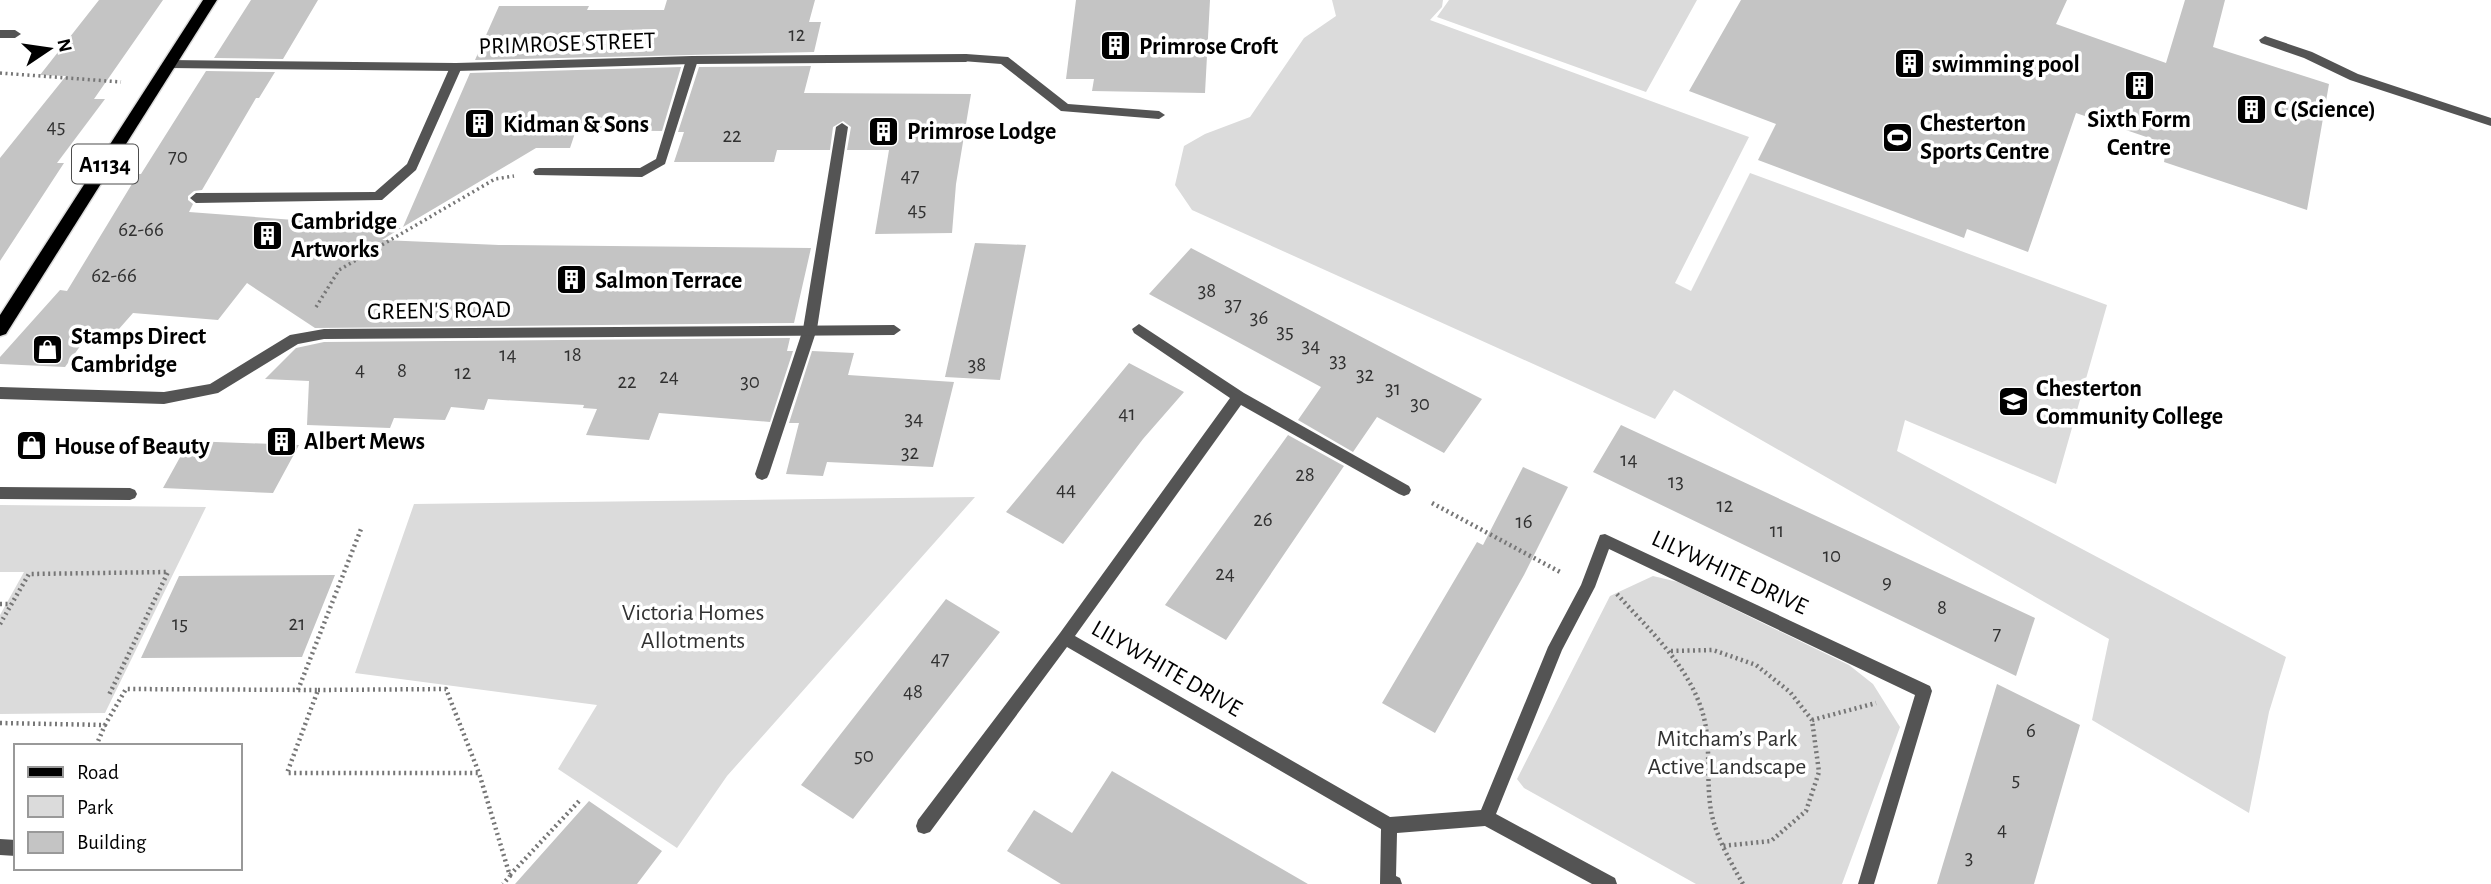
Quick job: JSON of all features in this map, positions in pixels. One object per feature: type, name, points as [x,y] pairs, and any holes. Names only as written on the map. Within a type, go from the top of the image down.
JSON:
[{"type":"main road","name":"A1134","points":[[0,329],[211,0]]},
{"type":"street","points":[[0,34],[15,34]]},
{"type":"street","points":[[2265,40],[2308,55],[2354,77],[2491,122]]},
{"type":"street","name":"PRIMROSE STREET","points":[[169,64],[456,67],[692,60],[966,58],[1003,60],[1065,108],[1159,115]]},
{"type":"street","points":[[539,172],[642,173],[661,161],[692,60]]},
{"type":"street","points":[[196,198],[378,197],[412,167],[456,67]]},
{"type":"street","points":[[762,474],[810,329],[842,127]]},
{"type":"street","points":[[1139,329],[1240,397],[1405,490]]},
{"type":"street","name":"GREEN'S ROAD","points":[[0,393],[164,398],[213,389],[295,340],[324,334],[894,330]]},
{"type":"street","name":"LILYWHITE DRIVE","points":[[924,826],[1240,397]]},
{"type":"street","points":[[0,494],[130,494]]},
{"type":"street","name":"LILYWHITE DRIVE","points":[[1486,818],[1556,647],[1596,569],[1605,540],[1924,691]]},
{"type":"street","name":"LILYWHITE DRIVE","points":[[1065,638],[1389,825]]},
{"type":"street","points":[[1866,884],[1924,691]]},
{"type":"street","points":[[1394,884],[1387,881],[1389,825],[1486,818],[1609,884]]},
{"type":"path","points":[[0,74],[120,82]]},
{"type":"path","points":[[295,340],[339,270],[495,178],[539,172]]},
{"type":"path","points":[[1405,490],[1588,587]]},
{"type":"path","points":[[298,690],[361,529]]},
{"type":"path","points":[[1596,569],[1671,651],[1697,696],[1711,750],[1710,802],[1722,846],[1743,884]]},
{"type":"path","points":[[0,624],[29,573],[168,572],[108,698]]},
{"type":"path","points":[[0,604],[12,604]]},
{"type":"path","points":[[1671,651],[1713,650],[1756,666],[1790,692],[1812,720],[1819,772],[1806,811],[1771,841],[1722,846]]},
{"type":"path","points":[[97,744],[126,689],[446,689],[479,773],[510,876]]},
{"type":"path","points":[[318,690],[288,773],[479,773]]},
{"type":"path","points":[[1812,720],[1924,691]]},
{"type":"path","points":[[0,723],[105,725]]},
{"type":"path","points":[[503,884],[581,799]]},
{"type":"green space","points":[[1332,0],[1443,0],[1442,7],[1430,20],[1749,137],[1675,283],[1691,291],[1750,173],[2107,305],[2056,484],[1905,420],[1897,451],[2286,657],[2269,712],[2249,813],[2092,720],[2109,639],[1674,390],[1655,419],[1192,210],[1175,185],[1184,146],[1205,134],[1250,117],[1304,38],[1336,16]]},
{"type":"green space","points":[[1449,0],[1697,0],[1646,92],[1437,17]]},
{"type":"green space","name":"Victoria Homes Allotments","points":[[975,497],[727,776],[677,848],[558,769],[597,705],[355,673],[414,504]]},
{"type":"green space","points":[[0,505],[206,507],[105,713],[0,714],[0,615],[24,572],[0,572]]},
{"type":"green space","name":"Mitcham’s Park Active Landscape","points":[[1653,576],[1678,582],[1849,665],[1873,684],[1900,727],[1842,884],[1696,884],[1524,788],[1517,779],[1610,596]]},
{"type":"building","points":[[99,0],[163,0],[94,99],[105,99],[57,163],[64,163],[0,261],[0,158],[66,76],[40,75]]},
{"type":"building","points":[[251,0],[318,0],[283,59],[214,58]]},
{"type":"building","points":[[667,0],[815,0],[809,22],[821,22],[814,52],[475,60],[499,6],[589,6],[587,10],[664,10]]},
{"type":"building","name":"Primrose Croft","points":[[1076,0],[1210,0],[1205,93],[1092,91],[1094,79],[1066,79]]},
{"type":"building","points":[[1741,0],[2067,0],[2056,24],[2166,63],[2185,0],[2225,0],[2213,47],[2329,84],[2307,210],[2164,162],[2167,144],[2076,113],[2028,252],[1967,229],[1964,238],[1758,160],[1776,124],[1689,91]]},
{"type":"building","points":[[811,66],[804,93],[971,94],[956,184],[952,233],[875,234],[889,150],[847,150],[851,127],[843,121],[833,127],[830,150],[777,150],[774,162],[674,162],[684,132],[678,132],[699,67]]},
{"type":"building","points":[[681,67],[662,131],[576,130],[570,148],[536,148],[403,227],[470,73]]},
{"type":"building","points":[[206,71],[275,72],[259,98],[256,98],[202,190],[194,191],[188,196],[188,200],[193,204],[189,212],[401,228],[382,240],[499,245],[811,248],[794,323],[315,328],[247,283],[218,320],[133,313],[111,338],[89,334],[65,367],[0,364],[0,357],[60,290],[67,291],[138,174],[141,174]]},
{"type":"building","points":[[975,243],[1026,245],[1000,380],[945,377]]},
{"type":"building","points":[[1191,248],[1482,399],[1444,453],[1377,417],[1353,452],[1298,420],[1321,387],[1149,294]]},
{"type":"building","points":[[790,338],[787,351],[793,351],[770,422],[659,413],[649,440],[586,435],[597,409],[583,408],[584,405],[488,399],[484,410],[451,407],[445,420],[394,418],[390,428],[307,425],[309,381],[265,379],[296,348],[324,342]]},
{"type":"building","points":[[812,351],[854,353],[848,375],[954,382],[933,467],[827,462],[823,476],[786,474],[799,423],[789,423]]},
{"type":"building","points":[[1129,363],[1184,392],[1143,439],[1063,544],[1006,512]]},
{"type":"building","points":[[1621,425],[2035,618],[2016,676],[1593,472]]},
{"type":"building","points":[[1288,435],[1344,466],[1226,640],[1165,605]]},
{"type":"building","points":[[189,441],[299,445],[273,493],[163,488]]},
{"type":"building","points":[[1523,467],[1568,487],[1524,575],[1435,733],[1382,703],[1477,542],[1483,545]]},
{"type":"building","points":[[335,575],[302,657],[141,658],[179,576]]},
{"type":"building","points":[[946,599],[1000,632],[853,819],[801,785]]},
{"type":"building","points":[[1997,684],[2080,725],[2034,884],[1937,884]]},
{"type":"building","points":[[1112,771],[1308,884],[1061,884],[1007,851],[1034,810],[1072,833]]},
{"type":"building","points":[[589,801],[662,851],[637,884],[515,884]]},
{"type":"place","name":"Primrose Croft","points":[[1116,46]]},
{"type":"place","name":"swimming pool","points":[[1909,64]]},
{"type":"place","name":"Sixth Form Centre","points":[[2139,85]]},
{"type":"place","name":"C (Science)","points":[[2251,109]]},
{"type":"place","name":"Kidman & Sons","points":[[480,124]]},
{"type":"place","name":"Primrose Lodge","points":[[884,131]]},
{"type":"place","name":"Chesterton Sports Centre","points":[[1897,137]]},
{"type":"place","name":"Cambridge Artworks","points":[[268,235]]},
{"type":"place","name":"Salmon Terrace","points":[[572,280]]},
{"type":"place","name":"Stamps Direct Cambridge","points":[[48,350]]},
{"type":"place","name":"Chesterton Community College","points":[[2013,402]]},
{"type":"place","name":"Albert Mews","points":[[281,441]]},
{"type":"place","name":"House of Beauty","points":[[31,446]]}]
